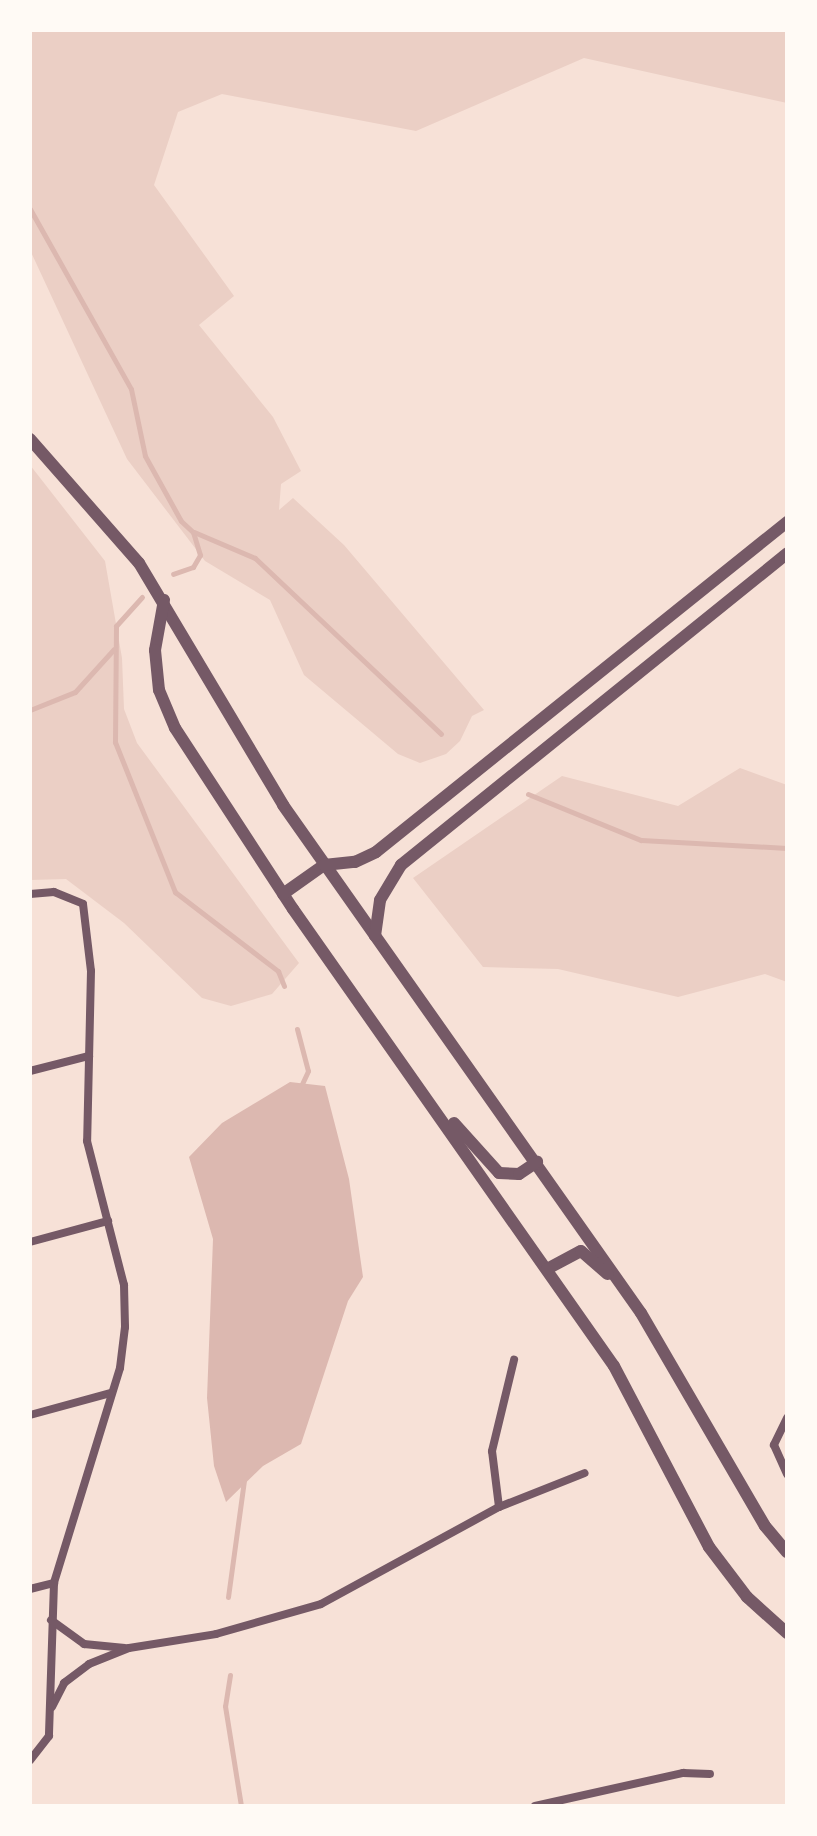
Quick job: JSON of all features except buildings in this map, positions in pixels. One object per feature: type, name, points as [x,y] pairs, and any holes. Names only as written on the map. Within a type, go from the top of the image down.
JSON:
[{"type":"street","points":[[30,439],[139,563],[164,600],[229,721],[324,865],[641,1313],[765,1526],[787,1552]]},
{"type":"street","points":[[283,894],[324,865],[355,862],[376,852],[787,522]]},
{"type":"street","points":[[375,936],[380,900],[401,865],[787,554]]},
{"type":"street","points":[[164,600],[155,650],[165,703],[214,791],[614,1366],[709,1547],[747,1597],[787,1633]]},
{"type":"street","points":[[30,894],[54,892],[83,904],[91,971],[87,1141],[124,1285],[125,1327],[111,1393],[54,1583],[49,1736],[42,1751],[30,1760]]},
{"type":"street","points":[[30,1071],[89,1056]]},
{"type":"street","points":[[420,1085],[499,1173],[519,1174],[537,1162]]},
{"type":"street","points":[[30,1242],[108,1221]]},
{"type":"street","points":[[547,1269],[588,1253],[641,1313]]},
{"type":"street","points":[[499,1507],[492,1451],[514,1360]]},
{"type":"street","points":[[30,1415],[111,1393]]},
{"type":"street","points":[[784,1420],[774,1445],[787,1474]]},
{"type":"street","points":[[51,1620],[84,1644],[129,1648],[216,1634],[321,1604],[499,1507],[585,1473]]},
{"type":"street","points":[[30,1589],[54,1583]]},
{"type":"street","points":[[49,1711],[75,1673],[129,1648]]},
{"type":"street","points":[[535,1806],[683,1773],[710,1774]]},
{"type":"shaded area","points":[[30,30],[787,30],[787,103],[584,58],[416,131],[222,94],[178,112],[154,185],[234,296],[199,325],[273,417],[301,471],[281,484],[279,510],[293,498],[344,545],[484,710],[472,716],[460,741],[446,754],[420,763],[398,754],[304,675],[270,600],[205,561],[127,459],[30,250]]},
{"type":"shaded area","points":[[30,465],[105,561],[122,658],[124,709],[137,743],[299,963],[272,994],[231,1006],[202,998],[124,923],[66,879],[30,880]]},
{"type":"shaded area","points":[[740,768],[787,785],[787,982],[765,974],[678,997],[558,969],[483,967],[413,878],[562,776],[678,806]]},
{"type":"shaded area","points":[[290,1082],[325,1086],[349,1179],[363,1277],[348,1301],[301,1444],[263,1466],[226,1502],[214,1466],[207,1398],[213,1239],[189,1157],[222,1123]]},
{"type":"waterway","points":[[30,209],[131,389],[145,456],[181,521],[193,532],[200,555],[193,567],[173,574]]},
{"type":"waterway","points":[[194,532],[255,558],[441,734]]},
{"type":"waterway","points":[[142,597],[116,626],[115,742],[175,892],[278,971],[284,986]]},
{"type":"waterway","points":[[30,710],[75,692],[114,649]]},
{"type":"waterway","points":[[528,794],[641,840],[787,848]]},
{"type":"waterway","points":[[297,1029],[308,1071],[300,1088]]},
{"type":"waterway","points":[[228,1597],[244,1480]]},
{"type":"waterway","points":[[230,1675],[225,1706],[241,1806]]}]
